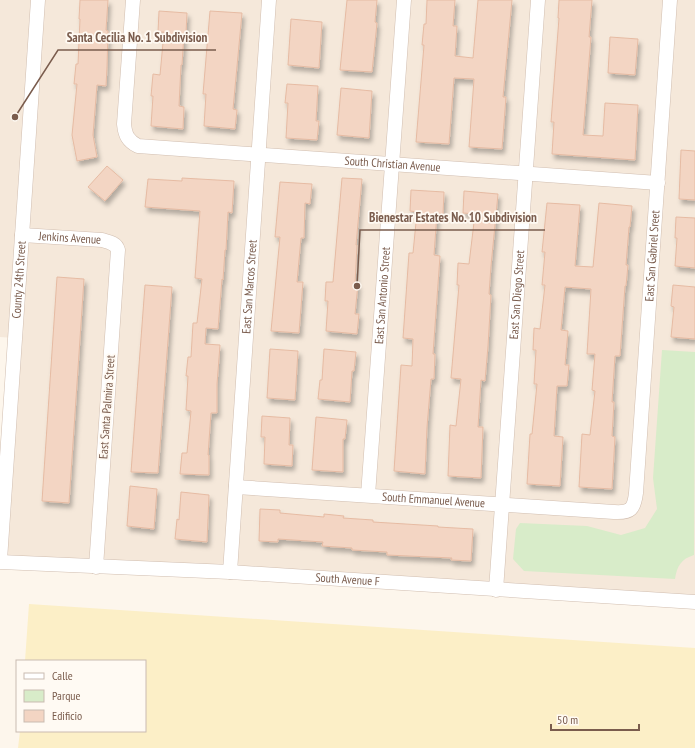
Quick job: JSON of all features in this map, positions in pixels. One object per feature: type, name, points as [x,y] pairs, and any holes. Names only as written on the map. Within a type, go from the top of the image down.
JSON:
[{"type":"street","name":"County 24th Street","points":[[0,561],[38,0]]},
{"type":"street","name":"South Christian Avenue","points":[[132,0],[124,124],[125,132],[129,140],[138,146],[658,183]]},
{"type":"street","name":"East San Marcos Street","points":[[230,572],[269,0]]},
{"type":"street","name":"East San Antonio Street","points":[[368,495],[404,0]]},
{"type":"street","name":"East San Diego Street","points":[[496,590],[538,0]]},
{"type":"street","name":"East San Gabriel Sreet","points":[[630,510],[634,504],[636,493],[670,0]]},
{"type":"street","name":"Jenkins Avenue","points":[[22,235],[102,240],[111,242],[117,246]]},
{"type":"street","name":"East Santa Palmira Street","points":[[96,567],[118,258],[117,246]]},
{"type":"street","name":"South Emmanuel Avenue","points":[[236,486],[622,513],[630,510]]},
{"type":"street","name":"South Avenue F","points":[[0,561],[96,567],[230,572],[695,602]]},
{"type":"shaded area","points":[[0,0],[695,0],[695,602],[0,562],[15,338],[0,337]]},
{"type":"green space","points":[[662,350],[695,352],[694,555],[680,564],[675,579],[524,571],[513,559],[516,529],[520,523],[587,526],[621,535],[645,528],[657,509],[653,478]]},
{"type":"sand","points":[[29,604],[695,648],[695,748],[18,748],[20,732],[146,732],[146,660],[25,660]]},
{"type":"building","points":[[80,0],[108,0],[106,30],[108,31],[106,86],[97,85],[93,135],[97,157],[77,161],[72,135],[77,84],[74,84],[76,64],[78,64]]},
{"type":"building","points":[[347,0],[377,0],[375,22],[377,23],[372,72],[340,70]]},
{"type":"building","points":[[427,0],[455,0],[453,26],[457,26],[455,56],[473,58],[478,0],[512,0],[503,97],[506,97],[502,149],[469,147],[474,79],[454,78],[449,144],[416,142],[424,45],[422,45],[424,24],[426,24]]},
{"type":"building","points":[[559,0],[592,0],[589,37],[591,37],[583,135],[603,136],[605,103],[638,105],[635,160],[552,154],[554,122],[551,122]]},
{"type":"building","points":[[159,11],[187,13],[186,33],[184,33],[181,65],[179,106],[184,107],[183,129],[151,126],[153,74],[160,75],[164,32],[158,32]]},
{"type":"building","points":[[210,11],[242,13],[233,109],[237,110],[235,129],[204,126],[206,94],[203,94]]},
{"type":"building","points":[[291,19],[322,22],[319,68],[288,65]]},
{"type":"building","points":[[610,37],[638,39],[635,75],[608,73]]},
{"type":"building","points":[[287,84],[318,86],[316,121],[319,121],[317,140],[286,138],[288,103],[285,103]]},
{"type":"building","points":[[341,88],[372,91],[369,138],[337,135]]},
{"type":"building","points":[[681,150],[695,151],[695,200],[679,199]]},
{"type":"building","points":[[107,166],[123,180],[105,201],[88,187]]},
{"type":"building","points":[[182,178],[234,181],[232,213],[228,212],[226,250],[218,329],[206,328],[205,344],[220,345],[217,384],[217,413],[211,413],[208,455],[209,475],[180,474],[182,453],[187,453],[191,411],[186,410],[188,376],[186,376],[188,357],[191,357],[193,323],[197,323],[202,279],[195,278],[200,211],[145,207],[148,179],[182,181]]},
{"type":"building","points":[[342,178],[362,179],[356,245],[355,284],[358,284],[355,314],[359,314],[357,334],[326,331],[328,301],[325,301],[326,282],[333,282]]},
{"type":"building","points":[[280,182],[312,184],[310,204],[305,203],[304,238],[301,238],[297,282],[303,282],[299,333],[271,331],[280,237],[275,237]]},
{"type":"building","points":[[411,190],[444,192],[443,214],[437,213],[434,255],[440,256],[433,354],[435,354],[434,379],[431,379],[425,474],[394,471],[401,365],[412,366],[413,339],[403,338],[409,253],[413,253],[417,212],[410,211]]},
{"type":"building","points":[[464,191],[498,194],[489,294],[491,295],[485,381],[481,380],[478,427],[483,427],[481,478],[448,476],[450,425],[456,426],[461,379],[451,378],[459,285],[457,285],[458,263],[469,264],[475,214],[463,213]]},
{"type":"building","points":[[547,203],[580,205],[575,266],[593,267],[599,203],[632,206],[629,227],[626,265],[628,265],[620,356],[615,356],[612,402],[614,402],[612,436],[615,437],[612,489],[579,487],[582,434],[590,435],[595,391],[592,390],[595,354],[587,354],[591,289],[565,287],[561,330],[568,331],[565,365],[569,365],[567,386],[557,386],[554,436],[563,437],[560,486],[527,484],[530,434],[532,434],[537,384],[534,384],[536,350],[533,350],[534,328],[540,329],[545,285],[542,285],[545,252],[542,252]]},
{"type":"building","points":[[676,217],[695,218],[695,268],[675,266],[677,238],[675,238]]},
{"type":"building","points":[[57,277],[84,279],[69,503],[42,501]]},
{"type":"building","points":[[145,285],[172,287],[158,473],[131,472]]},
{"type":"building","points":[[673,285],[695,287],[695,339],[671,337],[674,307],[671,306]]},
{"type":"building","points":[[270,349],[298,351],[295,400],[267,398]]},
{"type":"building","points":[[324,349],[356,352],[354,371],[352,371],[350,402],[318,399],[320,380],[322,380]]},
{"type":"building","points":[[262,416],[290,418],[289,445],[293,445],[292,466],[264,464],[265,437],[261,437]]},
{"type":"building","points":[[316,417],[347,420],[345,439],[343,439],[343,472],[312,470]]},
{"type":"building","points":[[130,486],[157,489],[154,529],[127,526]]},
{"type":"building","points":[[181,492],[209,495],[207,542],[175,539],[177,519],[179,520]]},
{"type":"building","points":[[260,509],[280,510],[280,513],[324,517],[324,514],[344,516],[343,518],[373,520],[373,522],[473,529],[471,561],[451,560],[452,558],[387,555],[387,552],[352,550],[352,548],[322,546],[323,542],[278,539],[278,542],[259,541]]},
{"type":"place","name":"Santa Cecilia No. 1 Subdivision","points":[[15,117]]},
{"type":"place","name":"Bienestar Estates No. 10 Subdivision","points":[[357,286]]}]
